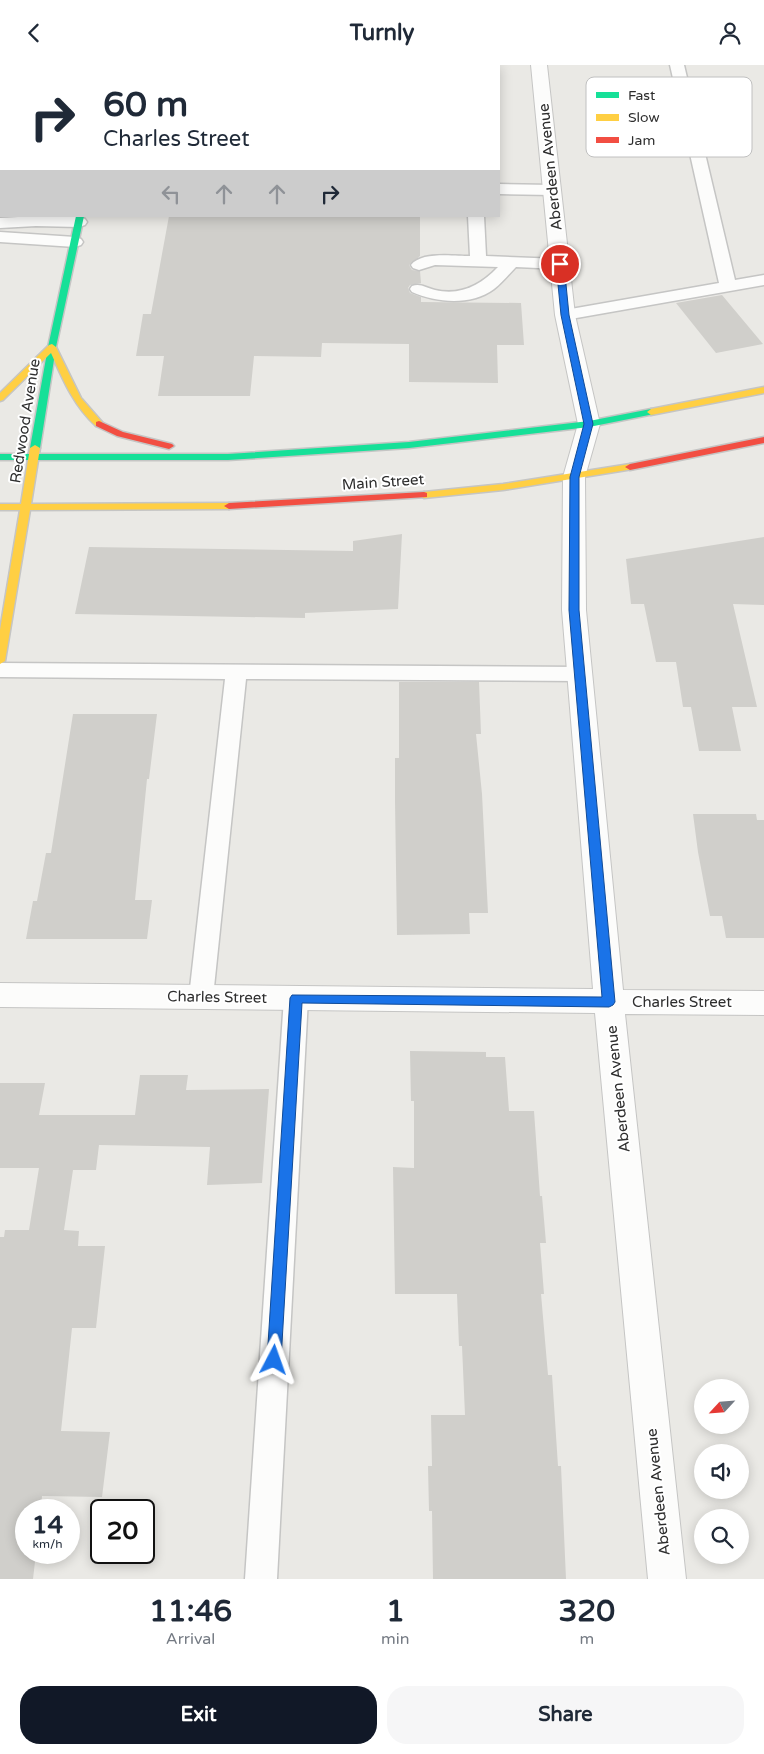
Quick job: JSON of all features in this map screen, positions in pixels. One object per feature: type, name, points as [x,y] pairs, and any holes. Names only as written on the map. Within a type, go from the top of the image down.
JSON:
[{"type":"main road","name":"Redwood Avenue","points":[[0,661],[52,347],[79,219]]},
{"type":"main road","points":[[0,398],[52,347],[81,407],[105,428],[144,441],[228,457]]},
{"type":"main road","points":[[0,457],[228,457],[409,445],[589,424],[764,390]]},
{"type":"main road","name":"Main Street","points":[[0,507],[228,507],[407,496],[574,477],[764,440]]},
{"type":"street","name":"Aberdeen Avenue","points":[[539,65],[565,315],[589,424],[574,477],[574,610],[609,1002],[667,1579]]},
{"type":"street","name":"Charles Street","points":[[0,995],[764,1003]]},
{"type":"lane","points":[[698,157],[728,285]]},
{"type":"lane","points":[[500,189],[552,190]]},
{"type":"lane","points":[[476,217],[478,261]]},
{"type":"lane","points":[[0,223],[79,219]]},
{"type":"lane","points":[[0,237],[75,242]]},
{"type":"lane","points":[[419,265],[433,260],[560,264]]},
{"type":"lane","points":[[418,289],[430,295],[459,297],[484,289],[512,262]]},
{"type":"lane","points":[[565,315],[764,280]]},
{"type":"lane","points":[[0,670],[579,674]]},
{"type":"lane","points":[[201,997],[236,672]]},
{"type":"lane","points":[[261,1579],[296,998]]},
{"type":"building","points":[[169,217],[420,217],[420,256],[409,265],[412,270],[420,271],[421,283],[410,285],[408,288],[410,293],[421,297],[421,302],[521,303],[524,345],[497,345],[498,383],[409,382],[409,344],[322,343],[321,357],[254,356],[250,396],[158,396],[164,356],[136,356],[143,314],[151,314]]},
{"type":"building","points":[[722,295],[763,344],[716,353],[676,303]]},
{"type":"building","points":[[402,534],[398,609],[305,613],[305,618],[75,614],[89,547],[353,551],[353,541]]},
{"type":"building","points":[[764,537],[764,605],[733,604],[757,707],[732,707],[741,751],[699,751],[691,707],[683,707],[676,662],[656,662],[644,604],[631,604],[626,559]]},
{"type":"building","points":[[399,682],[479,682],[481,734],[476,734],[482,794],[488,913],[469,913],[470,934],[397,935],[395,758],[399,758]]},
{"type":"building","points":[[73,714],[157,714],[149,779],[147,779],[135,900],[152,900],[147,939],[26,939],[33,901],[37,901],[46,853],[51,853]]},
{"type":"building","points":[[693,814],[756,814],[757,820],[764,820],[764,938],[726,938],[722,916],[710,916]]},
{"type":"building","points":[[410,1051],[486,1052],[486,1057],[505,1057],[509,1111],[534,1111],[540,1196],[542,1196],[546,1243],[540,1243],[544,1294],[541,1294],[548,1375],[552,1375],[558,1466],[561,1466],[566,1579],[433,1579],[432,1511],[429,1511],[428,1466],[432,1466],[431,1415],[465,1415],[462,1346],[459,1346],[457,1294],[395,1294],[393,1167],[414,1168],[414,1101],[411,1101]]},
{"type":"building","points":[[140,1075],[188,1075],[186,1090],[269,1089],[262,1183],[207,1185],[210,1147],[99,1145],[96,1170],[73,1170],[64,1230],[79,1231],[78,1246],[105,1246],[96,1328],[72,1328],[61,1431],[110,1432],[102,1497],[42,1496],[42,1499],[15,1499],[15,1564],[35,1564],[33,1579],[0,1579],[0,1237],[4,1237],[5,1230],[29,1230],[39,1168],[0,1168],[0,1083],[45,1083],[39,1115],[135,1115]]},
{"type":"traffic: fast","points":[[35,448],[52,347],[80,217]]},
{"type":"traffic: fast","points":[[0,457],[228,457],[409,445],[589,424],[651,412]]},
{"type":"traffic: slow","points":[[0,398],[52,347],[66,378],[83,408],[99,424]]},
{"type":"traffic: slow","points":[[651,412],[764,390]]},
{"type":"traffic: slow","points":[[0,661],[35,448]]},
{"type":"traffic: slow","points":[[424,495],[503,487],[630,467]]},
{"type":"traffic: slow","points":[[0,507],[229,506]]},
{"type":"traffic: jam","points":[[99,424],[120,434],[169,446]]},
{"type":"traffic: jam","points":[[630,467],[764,440]]},
{"type":"traffic: jam","points":[[229,506],[424,495]]},
{"type":"route","points":[[274,1360],[296,998],[609,1002],[574,610],[574,477],[589,424],[565,315],[560,264]]}]
